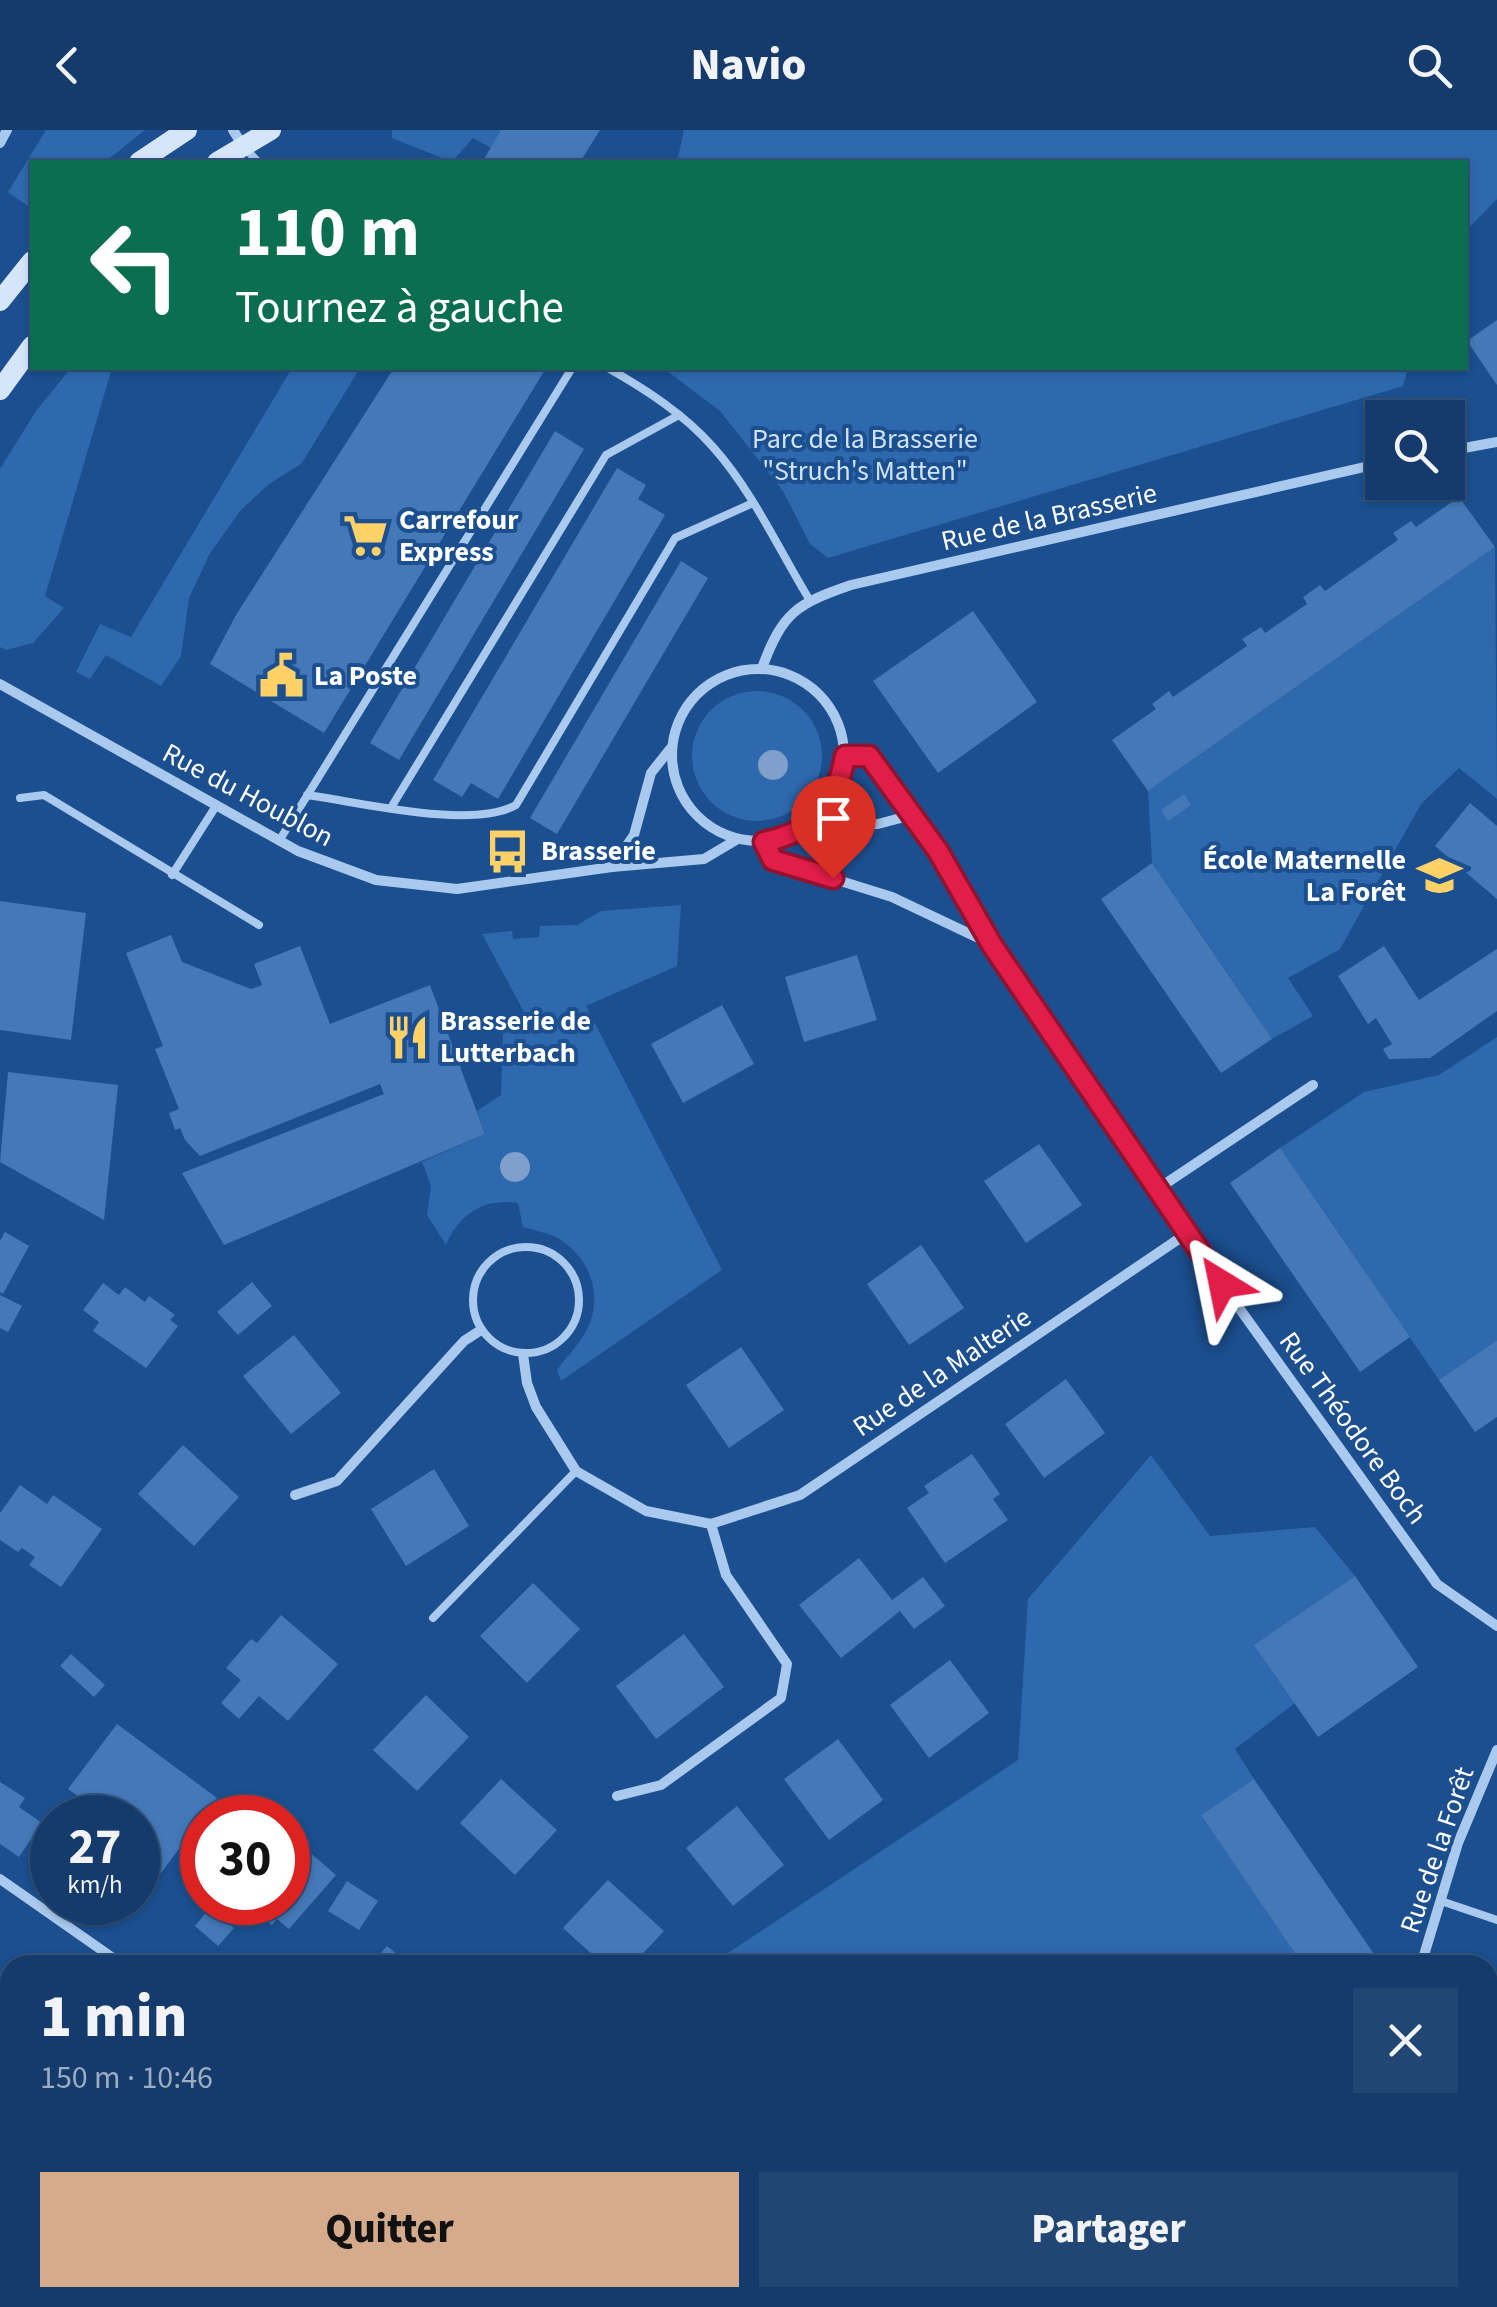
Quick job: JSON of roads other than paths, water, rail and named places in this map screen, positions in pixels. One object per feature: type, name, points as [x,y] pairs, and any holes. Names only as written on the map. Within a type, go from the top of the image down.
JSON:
[{"type":"main road","points":[[142,160],[186,130]]},
{"type":"main road","points":[[219,160],[238,138],[272,130]]},
{"type":"main road","points":[[0,302],[30,263]]},
{"type":"main road","points":[[0,390],[30,349]]},
{"type":"street","points":[[0,143],[7,130]]},
{"type":"street","points":[[1465,448],[1497,442]]},
{"type":"street","name":"Rue de la Brasserie","points":[[762,668],[776,630],[809,599],[851,585],[1365,467]]},
{"type":"street","points":[[762,668],[789,674],[812,686],[830,706],[841,730],[845,756],[840,783],[827,808],[808,826],[787,837],[764,842],[736,840],[714,831],[688,805],[672,772],[671,748],[678,722],[691,699],[724,676],[762,668]]},
{"type":"street","name":"Rue du Houblon","points":[[0,684],[279,841],[308,856],[376,880],[457,889],[612,867],[704,859],[736,840]]},
{"type":"street","points":[[612,867],[634,835],[651,773],[671,748]]},
{"type":"street","name":"Rue Théodore Boch","points":[[845,756],[869,756],[938,851],[992,945],[1186,1234],[1438,1584],[1497,1626]]},
{"type":"street","points":[[808,826],[878,824],[912,815]]},
{"type":"street","points":[[764,842],[773,860],[892,897],[992,945]]},
{"type":"street","points":[[1156,1190],[1314,1085]]},
{"type":"street","name":"Rue de la Malterie","points":[[522,1354],[536,1407],[576,1472],[646,1512],[711,1524],[800,1495],[1186,1234]]},
{"type":"street","points":[[295,1495],[337,1481],[464,1341],[481,1330]]},
{"type":"street","points":[[616,1796],[661,1785],[781,1698],[787,1664],[726,1574],[711,1524]]},
{"type":"street","name":"Rue de la Forêt","points":[[1425,1955],[1458,1843],[1497,1750]]},
{"type":"street","points":[[0,1880],[109,1955]]},
{"type":"lane","points":[[238,138],[256,160]]},
{"type":"lane","points":[[279,841],[571,370]]},
{"type":"lane","points":[[611,370],[678,415],[711,444],[754,502],[809,599]]},
{"type":"lane","points":[[392,806],[606,454],[678,415]]},
{"type":"lane","points":[[307,795],[469,817],[500,814],[516,805],[675,538],[754,502]]},
{"type":"lane","points":[[20,798],[44,795],[259,925]]},
{"type":"lane","points":[[172,875],[216,806]]},
{"type":"lane","points":[[530,1245],[553,1252],[570,1268],[580,1291],[578,1315],[566,1336],[549,1349],[522,1354],[499,1347],[481,1330],[473,1308],[474,1284],[486,1263],[506,1249],[530,1245]]},
{"type":"lane","points":[[433,1618],[576,1472]]},
{"type":"lane","points":[[1441,1900],[1497,1920]]},
{"type":"place","name":"Carrefour Express","points":[[366,536]]},
{"type":"place","name":"La Poste","points":[[281,676]]},
{"type":"place","name":"Brasserie","points":[[508,851]]},
{"type":"place","name":"École Maternelle La Forêt","points":[[1439,876]]},
{"type":"place","name":"Brasserie de Lutterbach","points":[[407,1037]]},
{"type":"park label","name":"Parc de la Brasserie \"Struch's Matten\"","points":[[865,455]]}]
